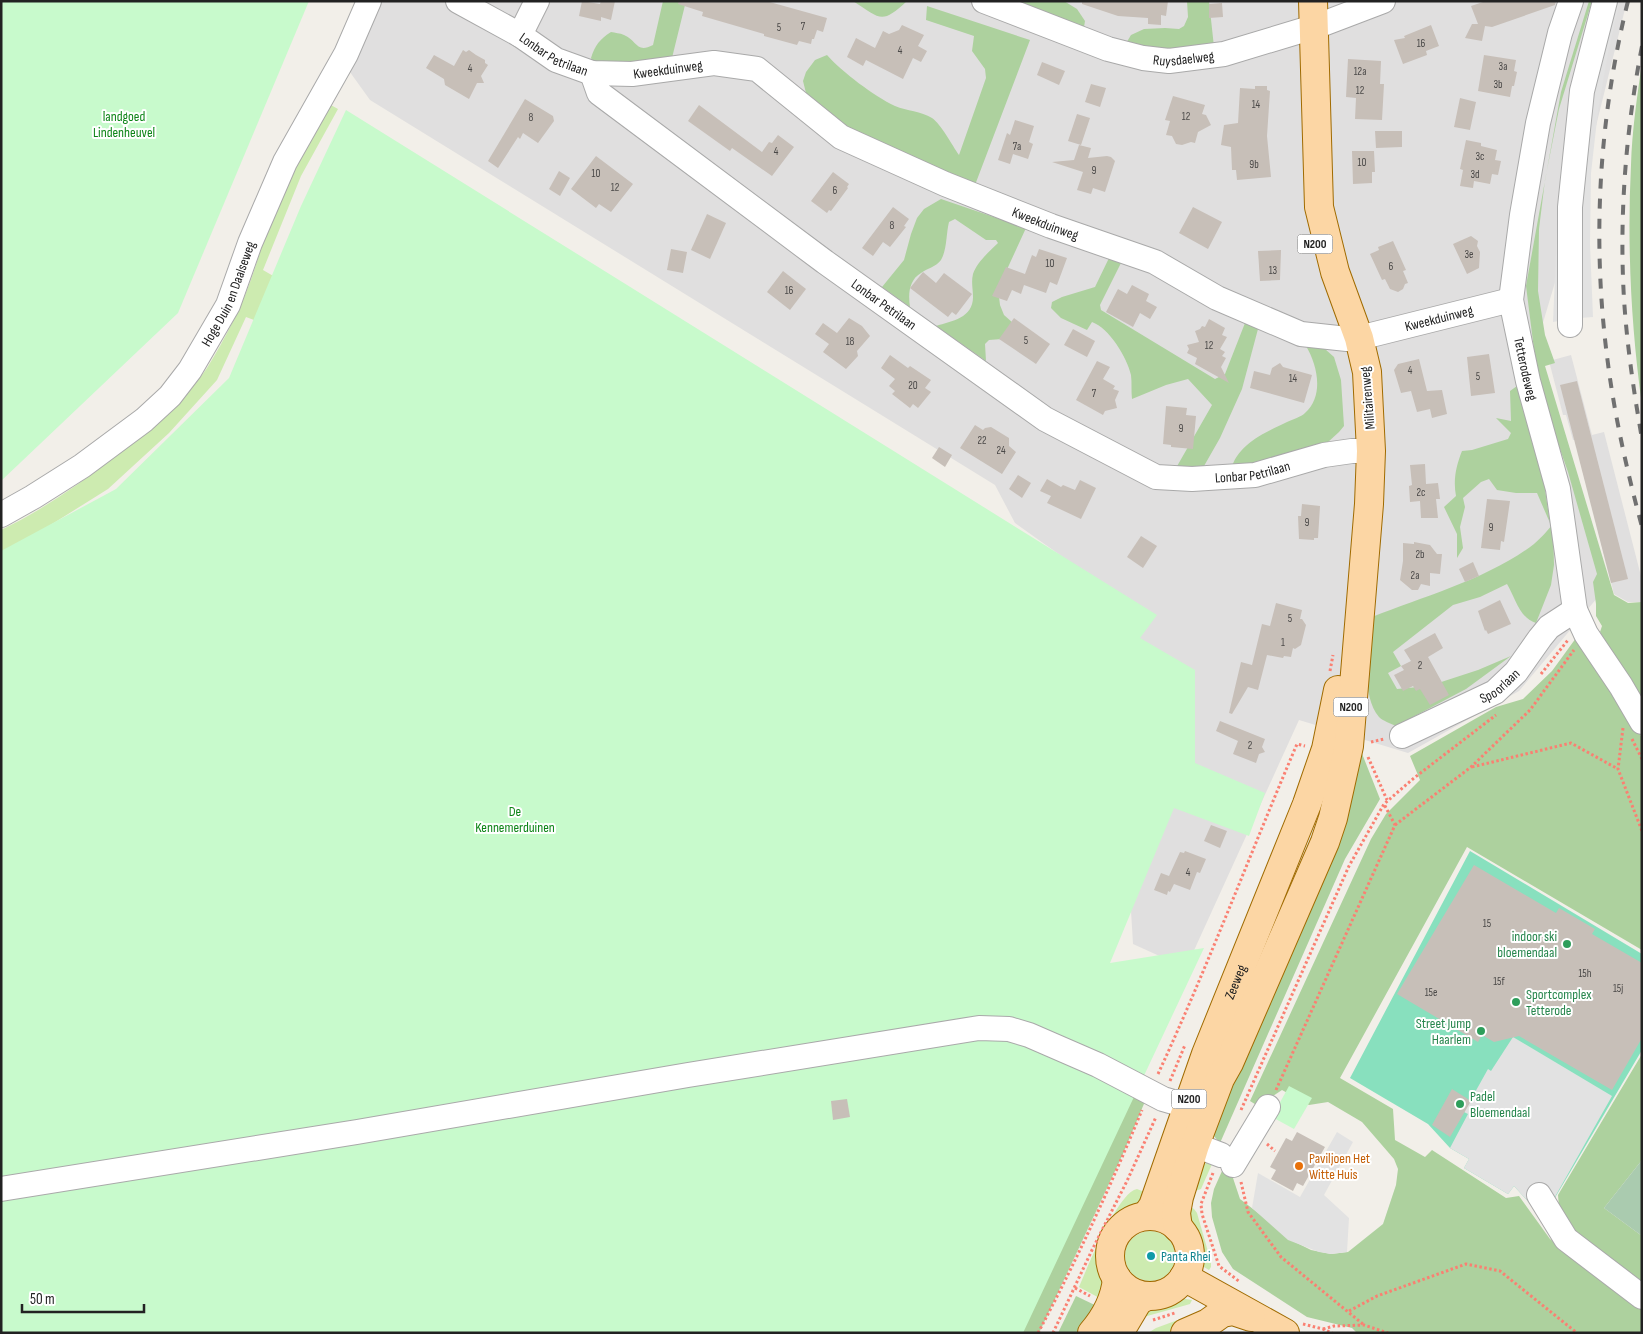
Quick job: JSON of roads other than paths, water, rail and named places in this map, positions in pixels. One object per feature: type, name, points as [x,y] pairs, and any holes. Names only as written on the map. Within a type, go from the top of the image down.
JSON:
[{"type":"main road","name":"Militairenweg","points":[[1299,1],[1309,20],[1319,207],[1353,338],[1367,372],[1371,451],[1369,504],[1349,746],[1344,771]]},
{"type":"main road","name":"Militairenweg","points":[[1326,749],[1337,691],[1359,504],[1359,451],[1353,338]]},
{"type":"main road","name":"Zeeweg","points":[[1146,1216],[1153,1206],[1167,1099],[1223,1009],[1307,804],[1326,749]]},
{"type":"main road","name":"Zeeweg","points":[[1178,1228],[1176,1213],[1179,1197],[1195,1145],[1220,1079],[1229,1063],[1325,842],[1333,818],[1344,771]]},
{"type":"main road","points":[[1149,1308],[1117,1279],[1110,1260],[1112,1243],[1118,1230],[1134,1219],[1146,1216],[1161,1218],[1178,1228]]},
{"type":"main road","name":"N200","points":[[1178,1228],[1184,1236],[1188,1247],[1189,1261],[1195,1282]]},
{"type":"main road","points":[[1092,1333],[1099,1325],[1116,1291],[1117,1279]]},
{"type":"main road","points":[[1149,1308],[1164,1293],[1195,1282],[1274,1327]]},
{"type":"main road","points":[[1119,1333],[1138,1301],[1149,1308]]},
{"type":"main road","points":[[1182,1322],[1208,1323],[1222,1313],[1233,1312],[1274,1327]]},
{"type":"street","name":"Hoge Duin en Daalseweg","points":[[1,515],[33,498],[82,466],[144,420],[170,396],[190,370],[228,305],[250,243],[285,162],[346,54],[369,1]]},
{"type":"street","name":"Lonbar Petrilaan","points":[[458,1],[520,35],[556,60],[592,74],[598,94],[825,262],[1045,419],[1156,477],[1192,479],[1255,475],[1324,455],[1359,451]]},
{"type":"street","points":[[520,35],[537,1]]},
{"type":"street","name":"Ruysdaelweg","points":[[984,1],[1108,49],[1143,58],[1169,60],[1224,54],[1309,20],[1383,1]]},
{"type":"street","name":"Tetterodeweg","points":[[1571,1],[1560,33],[1538,123],[1522,215],[1511,300],[1528,381],[1558,489],[1575,610],[1586,634],[1621,686],[1633,722]]},
{"type":"street","points":[[1570,326],[1570,207],[1582,91],[1605,1]]},
{"type":"street","name":"Kweekduinweg","points":[[592,74],[632,74],[714,63],[757,69],[841,137],[945,184],[1042,223],[1155,262],[1217,298],[1301,334],[1353,338],[1511,300]]},
{"type":"street","name":"Spoorlaan","points":[[1402,736],[1495,692],[1516,672],[1550,627],[1575,610]]},
{"type":"street","points":[[1,1189],[357,1132],[668,1078],[979,1028],[1009,1028],[1098,1065],[1167,1099]]},
{"type":"street","points":[[1195,1145],[1231,1165],[1264,1103]]},
{"type":"street","points":[[1539,1195],[1566,1239],[1642,1297]]},
{"type":"railway","points":[[1628,1],[1610,89],[1605,133],[1599,222],[1600,267],[1602,312],[1613,399],[1626,464],[1642,527]]},
{"type":"railway","points":[[1642,46],[1628,140],[1622,236],[1627,334],[1642,439]]},
{"type":"place","name":"indoor ski bloemendaal","points":[[1567,944]]},
{"type":"place","name":"Sportcomplex Tetterode","points":[[1516,1002]]},
{"type":"place","name":"Street Jump Haarlem","points":[[1481,1031]]},
{"type":"place","name":"Padel Bloemendaal","points":[[1460,1104]]},
{"type":"place","name":"Paviljoen Het Witte Huis","points":[[1299,1166]]},
{"type":"place","name":"Panta Rhei","points":[[1151,1256]]},
{"type":"park label","name":"landgoed Lindenheuvel","points":[[124,124]]},
{"type":"park label","name":"De Kennemerduinen","points":[[515,820]]}]
